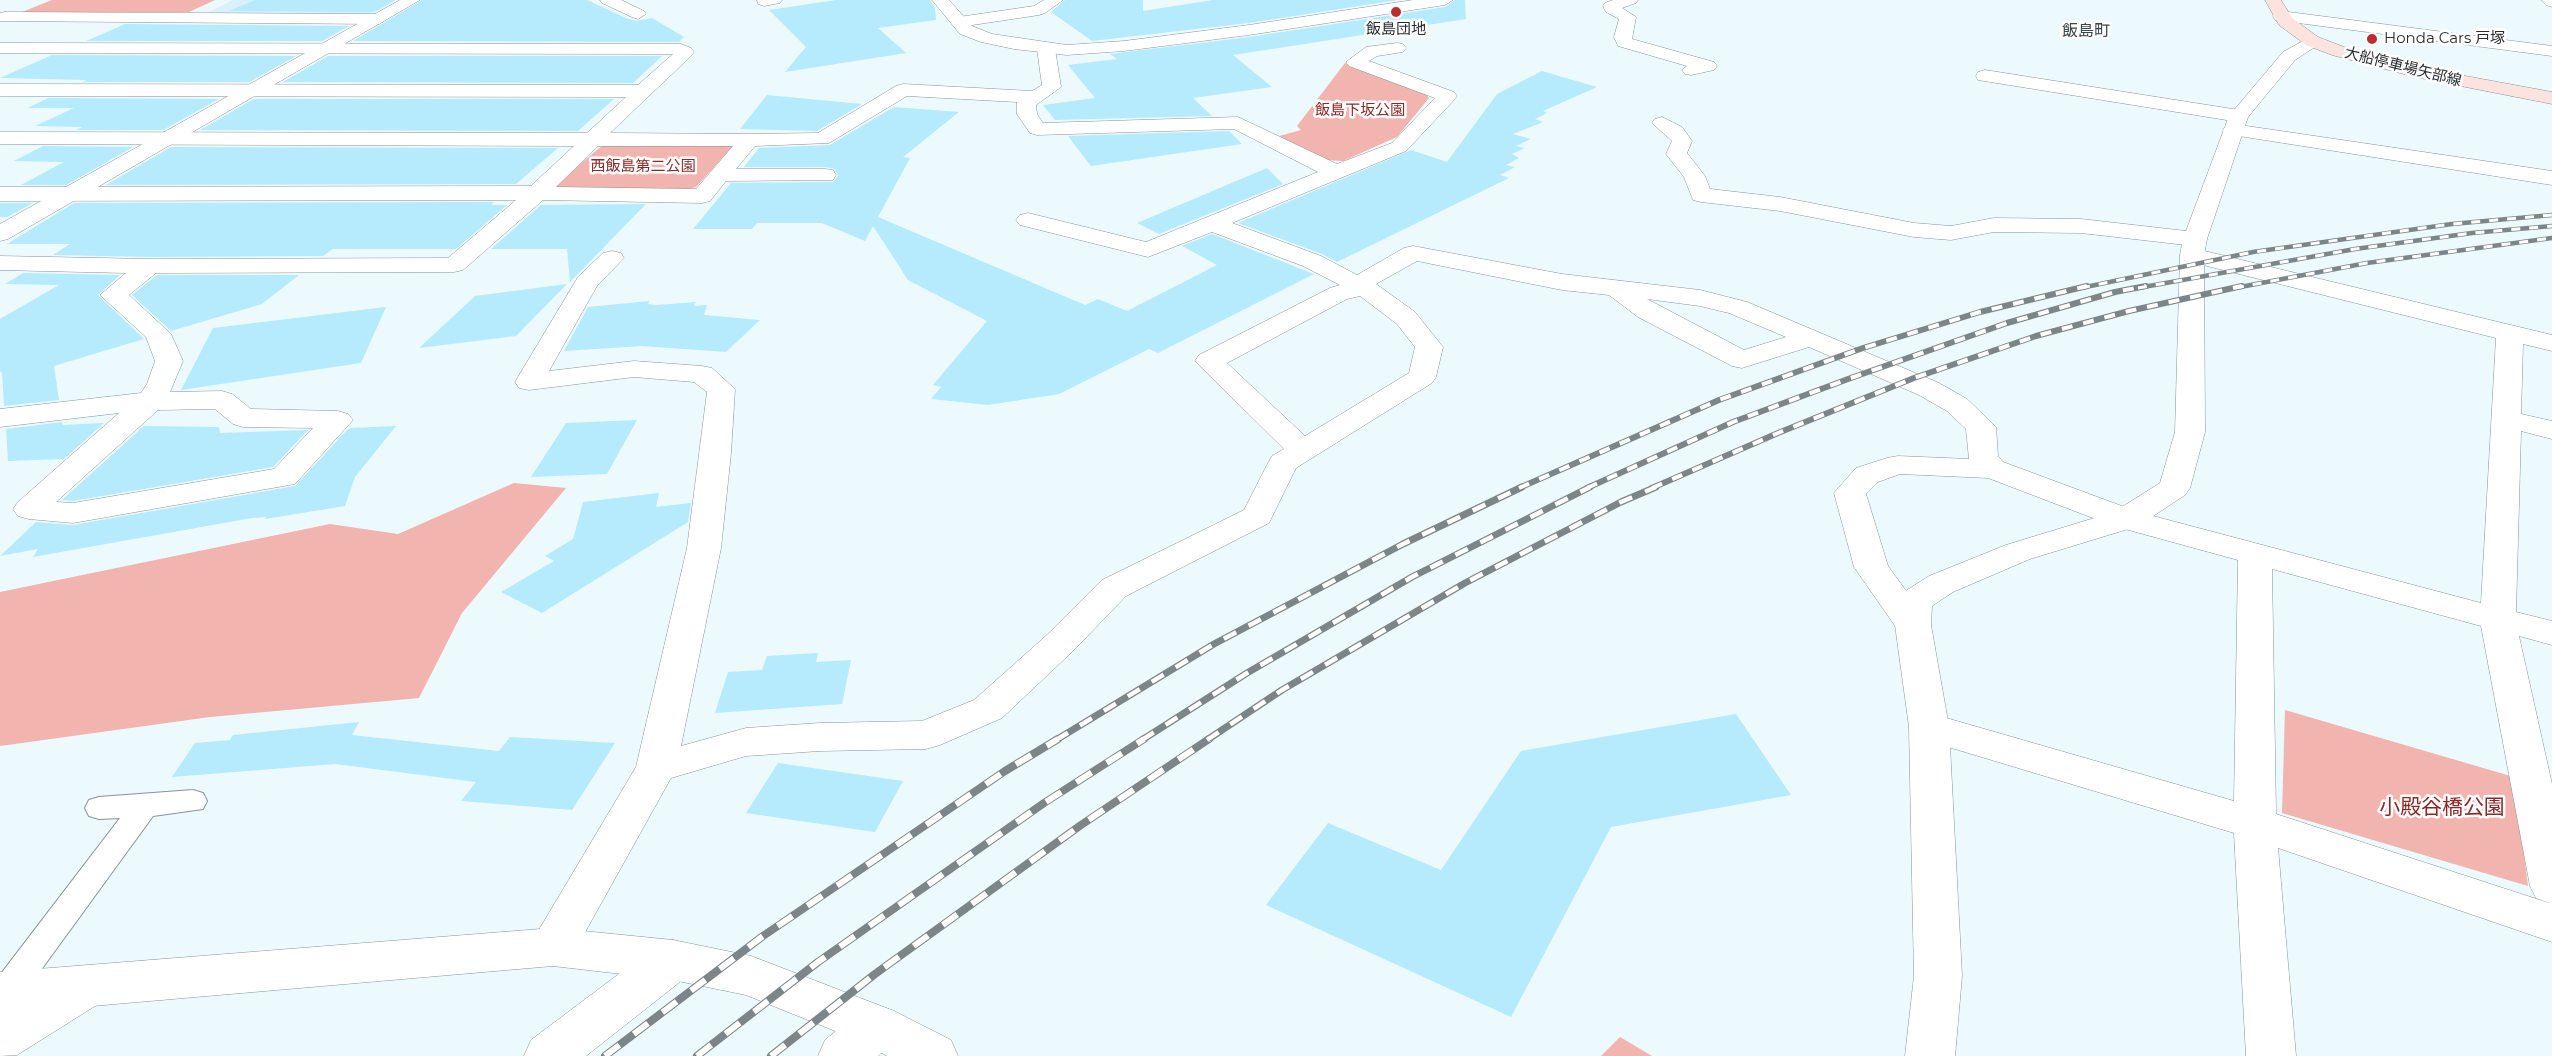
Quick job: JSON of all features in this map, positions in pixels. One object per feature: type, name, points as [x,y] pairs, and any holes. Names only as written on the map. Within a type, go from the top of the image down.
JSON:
[{"type":"main road","name":"大船停車場矢部線","points":[[2277,8],[2312,41],[2376,63],[2455,81],[2552,98]]},
{"type":"street","points":[[2,18],[42,0]]},
{"type":"street","points":[[189,16],[223,0]]},
{"type":"street","points":[[0,234],[412,0]]},
{"type":"street","points":[[608,0],[638,10]]},
{"type":"street","points":[[940,0],[966,30],[987,38],[1046,49],[1086,50],[1445,0]]},
{"type":"street","points":[[960,22],[1039,10],[1055,0]]},
{"type":"street","points":[[1630,0],[1611,6],[1612,9],[1628,18],[1623,37],[1624,42],[1708,66],[1691,70]]},
{"type":"street","points":[[2277,8],[2552,51]]},
{"type":"street","points":[[2,18],[189,16],[379,19]]},
{"type":"street","points":[[1930,1056],[1938,976],[1929,727],[1912,626],[1914,603],[1941,585],[2018,552],[2126,519],[2174,488],[2190,432],[2193,247],[2236,123],[2289,56],[2312,41]]},
{"type":"street","points":[[0,48],[665,48],[681,49],[685,52],[592,138],[537,193],[454,265],[150,266],[0,263]]},
{"type":"street","points":[[1028,220],[1148,250],[1399,147],[1447,96],[1355,62],[1372,51],[1397,48]]},
{"type":"street","points":[[1046,49],[1052,87],[1026,103],[1027,114],[1037,129],[1238,123],[1336,172]]},
{"type":"street","points":[[1985,76],[2236,123],[2552,178]]},
{"type":"street","points":[[0,90],[644,91]]},
{"type":"street","points":[[0,138],[822,139],[903,90],[1034,97]]},
{"type":"street","points":[[1662,123],[1675,131],[1682,141],[1676,154],[1694,176],[1701,195],[1780,204],[1914,230],[1952,233],[1994,225],[2081,226],[2193,247],[2552,343]]},
{"type":"street","points":[[0,194],[537,193],[702,196],[749,140]]},
{"type":"street","points":[[719,175],[825,175]]},
{"type":"street","points":[[656,768],[746,742],[820,737],[926,735],[988,709],[1061,642],[1114,588],[1257,516],[1283,463],[1422,377],[1429,347],[1406,318],[1361,286],[1312,261],[1209,224]]},
{"type":"street","points":[[1303,451],[1209,361],[1339,293],[1361,286],[1413,253],[1562,282],[1700,298],[1773,320],[1929,389],[1957,405],[1981,427],[1983,457],[1992,469]]},
{"type":"street","points":[[553,947],[656,768],[704,548],[716,453],[721,389],[702,374],[634,369],[529,381],[587,282],[612,258]]},
{"type":"street","points":[[0,418],[150,401],[222,400],[243,418],[338,420],[284,477],[73,513],[29,509],[150,401],[161,384],[169,361],[158,334],[113,295],[150,266]]},
{"type":"street","points":[[1615,289],[1647,311],[1742,360],[1811,338]]},
{"type":"street","points":[[2510,333],[2498,620],[2552,886]]},
{"type":"street","points":[[2506,419],[2552,430]]},
{"type":"street","points":[[1912,626],[1871,567],[1850,493],[1867,475],[1898,465],[1992,469],[2126,519],[2552,633]]},
{"type":"street","points":[[2255,554],[2255,823],[2271,1056]]},
{"type":"street","points":[[1929,727],[2255,823],[2552,922]]},
{"type":"street","points":[[2,993],[553,947],[673,960],[751,976],[860,1041],[933,1056]]},
{"type":"street","points":[[549,1056],[673,960]]},
{"type":"street","points":[[0,1040],[90,984]]},
{"type":"lane","points":[[99,808],[193,801]]},
{"type":"lane","points":[[2,993],[145,806]]},
{"type":"shaded area","points":[[233,0],[397,0],[378,11],[365,14],[212,14],[209,12]]},
{"type":"green space","points":[[52,0],[215,0],[189,12],[22,12]]},
{"type":"green space","name":"飯島下坂公園","points":[[1345,63],[1426,94],[1429,98],[1397,137],[1343,161],[1325,160],[1279,136],[1301,130],[1297,126]]},
{"type":"green space","name":"西飯島第二公園","points":[[604,144],[734,145],[696,187],[686,190],[559,190],[553,187]]},
{"type":"green space","points":[[514,483],[566,488],[462,613],[419,698],[210,717],[0,746],[0,592],[330,524],[398,534]]},
{"type":"green space","name":"小殿谷橋公園","points":[[2285,710],[2514,777],[2528,886],[2282,813]]},
{"type":"green space","points":[[1620,1037],[1652,1056],[1601,1056]]},
{"type":"building","points":[[255,0],[395,0],[374,12],[229,11]]},
{"type":"building","points":[[422,0],[587,0],[628,19],[637,21],[652,18],[684,37],[679,42],[353,41]]},
{"type":"building","points":[[836,0],[930,0],[935,8],[936,20],[878,28],[906,53],[785,72],[806,47],[769,10]]},
{"type":"building","points":[[1065,0],[1143,0],[1143,11],[1213,0],[1398,0],[1249,23],[1092,41],[1051,12]]},
{"type":"building","points":[[1455,0],[1465,0],[1466,19],[1233,55],[1272,87],[1193,98],[1212,116],[1055,120],[1043,105],[1095,98],[1068,65],[1117,59],[1110,54],[1249,37],[1445,7]]},
{"type":"building","points":[[125,24],[349,26],[322,41],[86,41]]},
{"type":"building","points":[[52,55],[296,56],[249,82],[82,82],[87,80],[0,78]]},
{"type":"building","points":[[328,56],[662,56],[633,83],[283,82]]},
{"type":"building","points":[[1542,71],[1597,87],[1543,111],[1547,113],[1535,119],[1543,122],[1513,134],[1531,139],[1516,146],[1525,148],[1512,154],[1519,158],[1506,165],[1515,167],[1500,175],[1509,178],[1337,262],[1322,254],[1238,223],[1411,150],[1447,162],[1497,94]]},
{"type":"building","points":[[767,95],[862,104],[817,131],[740,129]]},
{"type":"building","points":[[48,98],[219,99],[163,130],[76,130],[82,127],[35,126],[74,108],[28,108]]},
{"type":"building","points":[[254,99],[614,99],[578,131],[200,130]]},
{"type":"building","points":[[894,107],[959,112],[903,157],[910,158],[878,217],[1085,305],[1098,299],[1127,311],[1217,265],[1182,246],[1212,234],[1314,274],[1158,353],[1149,349],[1059,394],[988,405],[931,399],[941,387],[933,385],[987,321],[908,280],[873,226],[865,241],[822,223],[757,223],[752,229],[693,229],[731,183],[833,182],[838,176],[835,169],[825,167],[744,167],[759,148],[830,145]]},
{"type":"building","points":[[1229,131],[1242,144],[1091,166],[1068,136]]},
{"type":"building","points":[[43,146],[133,147],[66,185],[21,185],[64,162],[14,161]]},
{"type":"building","points":[[171,147],[558,148],[516,184],[106,185]]},
{"type":"building","points":[[1267,168],[1283,184],[1159,234],[1137,223]]},
{"type":"building","points":[[494,202],[491,205],[507,205],[456,249],[333,249],[323,256],[150,257],[53,255],[70,244],[7,244],[74,203]]},
{"type":"building","points":[[0,203],[33,203],[7,217],[0,217]]},
{"type":"building","points":[[646,204],[570,282],[567,249],[491,249],[541,205]]},
{"type":"building","points":[[23,273],[120,275],[98,295],[144,339],[54,366],[59,400],[4,406],[0,371],[0,319],[59,285],[5,284]]},
{"type":"building","points":[[157,275],[299,275],[262,304],[171,331],[132,295]]},
{"type":"building","points":[[567,284],[516,336],[419,348],[475,296]]},
{"type":"building","points":[[649,301],[648,304],[657,305],[696,302],[694,306],[707,305],[704,315],[760,320],[726,352],[642,346],[564,351],[588,307]]},
{"type":"building","points":[[386,307],[361,363],[181,390],[213,328]]},
{"type":"building","points":[[637,420],[607,474],[531,477],[566,423]]},
{"type":"building","points":[[62,422],[63,425],[104,423],[64,459],[8,461],[6,429]]},
{"type":"building","points":[[144,426],[219,427],[220,433],[308,430],[273,467],[73,501],[62,500]]},
{"type":"building","points":[[396,426],[355,477],[345,506],[265,519],[266,517],[252,518],[33,557],[38,549],[0,556],[36,522],[73,525],[295,486],[347,430]]},
{"type":"building","points":[[659,493],[656,507],[691,503],[688,522],[542,613],[501,592],[554,561],[545,556],[573,539],[583,502]]},
{"type":"building","points":[[818,653],[816,662],[851,660],[842,704],[715,713],[728,672],[762,670],[767,656]]},
{"type":"building","points":[[1736,714],[1791,795],[1611,827],[1511,1017],[1266,905],[1328,823],[1441,870],[1521,751]]},
{"type":"building","points":[[359,722],[352,735],[499,751],[510,737],[615,743],[572,810],[461,801],[476,782],[335,764],[172,777],[195,743],[230,740],[233,735]]},
{"type":"building","points":[[778,763],[903,781],[875,832],[746,813]]},
{"type":"railway","points":[[2081,288],[2253,252],[2452,224],[2552,215]]},
{"type":"railway","points":[[2138,288],[2355,249],[2472,233],[2552,226]]},
{"type":"railway","points":[[2235,288],[2367,263],[2552,238]]},
{"type":"railway","points":[[1519,488],[1719,400],[1863,348],[1980,312],[2087,286]]},
{"type":"railway","points":[[1587,488],[1733,422],[1848,379],[2007,323],[2115,292],[2146,286]]},
{"type":"railway","points":[[1652,488],[1778,433],[1914,378],[2036,336],[2129,311],[2242,286]]},
{"type":"railway","points":[[1056,740],[1214,644],[1403,544],[1522,487]]},
{"type":"railway","points":[[1142,740],[1247,673],[1412,577],[1590,487]]},
{"type":"railway","points":[[1207,740],[1282,690],[1465,583],[1621,502],[1656,487]]},
{"type":"railway","points":[[605,1056],[763,936],[1005,771],[1058,739]]},
{"type":"railway","points":[[697,1056],[818,962],[1044,803],[1144,739]]},
{"type":"railway","points":[[771,1056],[875,974],[1081,825],[1209,739]]},
{"type":"place","name":"飯島団地","points":[[1396,12]]},
{"type":"place","name":"Honda Cars 戸塚","points":[[2372,39]]},
{"type":"district","name":"飯島町","points":[[2086,31]]}]
